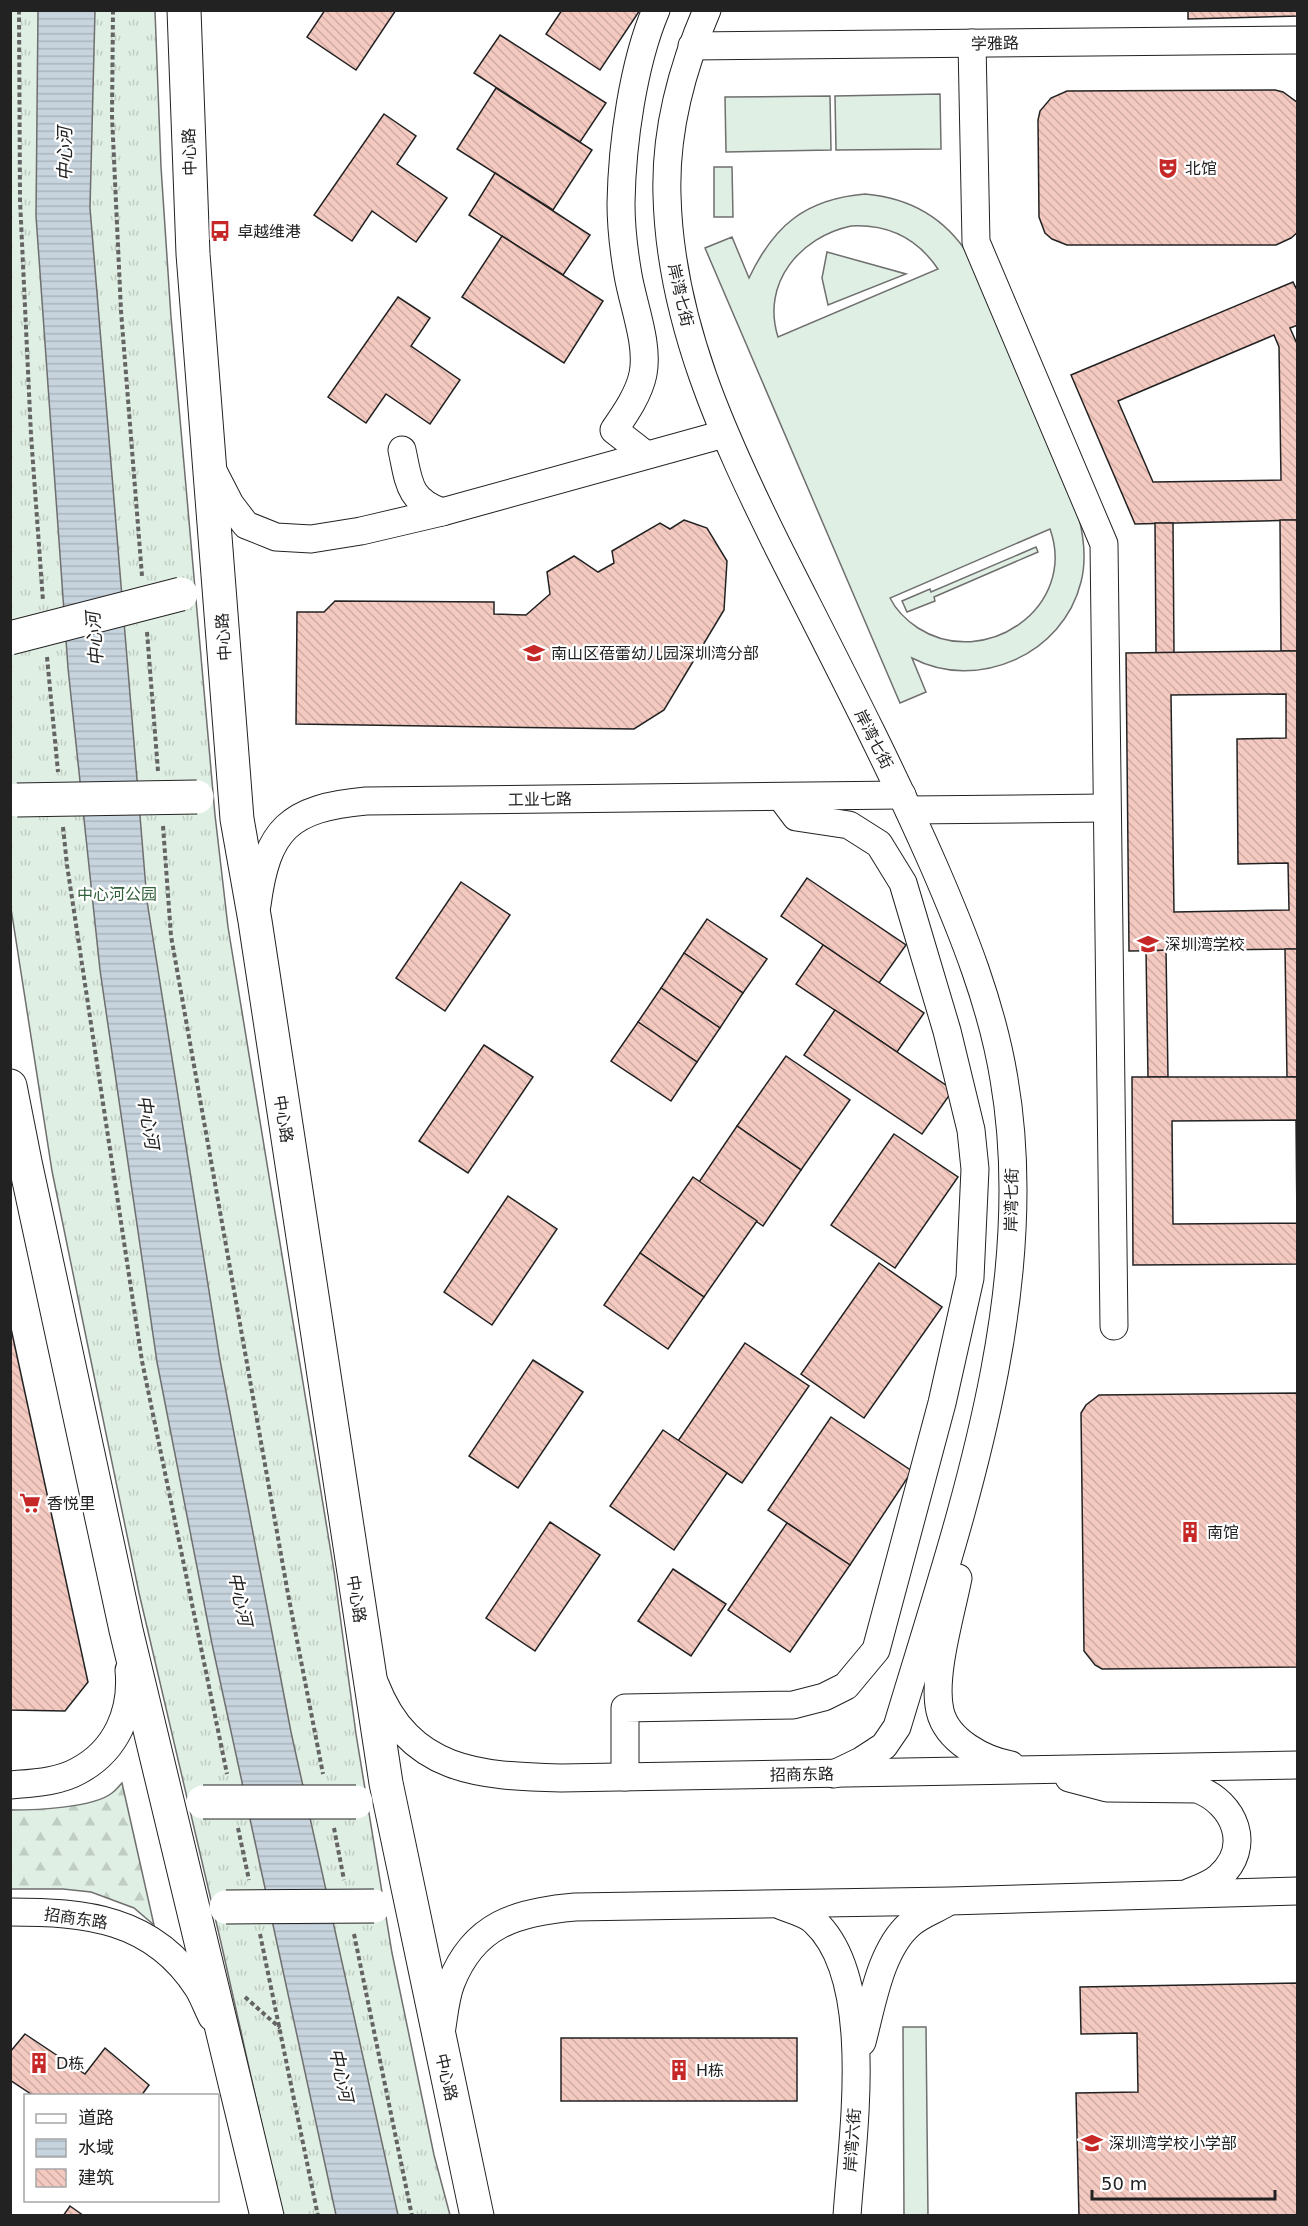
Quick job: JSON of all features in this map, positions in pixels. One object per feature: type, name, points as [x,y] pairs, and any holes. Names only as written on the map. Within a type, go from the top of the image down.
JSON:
[{"type":"main road","name":"中心路","points":[[184,10],[193,254],[237,819],[255,921],[365,1657],[386,1783],[477,2216]]},
{"type":"main road","points":[[10,638],[181,594],[204,580],[218,559]]},
{"type":"main road","points":[[14,800],[197,797],[213,800],[226,807],[237,819]]},
{"type":"main road","points":[[10,1086],[126,1630],[267,2216]]},
{"type":"main road","points":[[164,1788],[187,1800],[203,1802],[356,1802],[371,1796],[386,1783]]},
{"type":"main road","points":[[198,1930],[210,1915],[239,1899],[363,1917],[397,1912],[418,1934]]},
{"type":"street","points":[[646,455],[614,430],[628,410],[643,376],[644,361],[628,273],[621,203],[629,109],[648,30],[656,10]]},
{"type":"street","name":"岸湾七街","points":[[706,10],[692,46],[676,106],[666,190],[675,275],[683,313],[724,434],[752,495],[906,803],[947,896],[982,991],[1004,1077],[1010,1116],[1013,1215],[1006,1294],[996,1358],[969,1487]]},
{"type":"street","name":"学雅路","points":[[692,46],[1298,40]]},
{"type":"street","points":[[972,43],[976,242],[1104,544],[1114,1326]]},
{"type":"street","points":[[210,465],[230,504],[246,525],[276,537],[311,539],[442,512],[724,434]]},
{"type":"street","points":[[402,450],[408,480],[417,500],[442,512]]},
{"type":"street","points":[[625,1777],[625,1708],[794,1705],[824,1697],[846,1686],[876,1650],[942,1403],[970,1278],[975,1169],[972,1130],[947,1031],[903,883],[879,844],[849,825],[796,817],[781,797]]},
{"type":"street","name":"工业七路","points":[[255,921],[264,867],[271,846],[285,827],[299,816],[328,806],[366,801],[781,797],[1106,808]]},
{"type":"street","points":[[969,1487],[960,1566],[939,1687],[940,1711],[946,1725],[957,1739],[979,1754],[1005,1764],[1039,1770],[1107,1788],[1197,1789],[1209,1794],[1229,1812],[1237,1840],[1234,1853],[1228,1866],[1219,1877],[1185,1894]]},
{"type":"street","points":[[834,1774],[861,1761],[884,1746],[897,1727],[969,1487]]},
{"type":"street","points":[[10,1785],[57,1779],[78,1772],[102,1754],[120,1732],[127,1707],[130,1675],[126,1630]]},
{"type":"street","name":"招商东路","points":[[365,1657],[386,1707],[397,1724],[426,1751],[446,1763],[503,1777],[834,1774],[1298,1765]]},
{"type":"street","points":[[439,2043],[450,1985],[465,1955],[482,1936],[510,1918],[542,1910],[575,1907],[1298,1892]]},
{"type":"street","points":[[857,2064],[878,1980],[895,1940],[911,1923],[950,1901]]},
{"type":"street","points":[[774,1903],[814,1920],[837,1949],[851,1998],[857,2064]]},
{"type":"street","name":"招商东路","points":[[10,1912],[50,1912],[101,1918],[137,1931],[171,1956],[197,1987],[225,2044]]},
{"type":"street","name":"岸湾六街","points":[[847,2216],[857,2064]]},
{"type":"path","points":[[19,10],[20,200],[31,435],[44,608]]},
{"type":"path","points":[[113,10],[112,116],[121,311],[142,578]]},
{"type":"path","points":[[146,624],[158,774]]},
{"type":"path","points":[[47,654],[59,783]]},
{"type":"path","points":[[62,818],[67,865],[142,1361],[227,1777]]},
{"type":"path","points":[[162,820],[171,936],[288,1594],[324,1778]]},
{"type":"path","points":[[237,1822],[239,1899]]},
{"type":"path","points":[[333,1824],[344,1882]]},
{"type":"path","points":[[363,1917],[412,2216]]},
{"type":"path","points":[[259,1925],[318,2216]]},
{"type":"green space","name":"中心河公园","points":[[10,11],[155,11],[161,167],[171,317],[215,815],[228,927],[334,1571],[356,1734],[392,1953],[434,2155],[450,2215],[282,2215],[139,1593],[52,1171],[10,902]]},
{"type":"green space","points":[[940,94],[941,149],[836,150],[835,96]]},
{"type":"green space","points":[[830,96],[831,150],[726,152],[725,97]]},
{"type":"green space","points":[[714,167],[732,167],[733,217],[714,217]]},
{"type":"green space","points":[[865,194],[882,196],[913,206],[939,222],[951,233],[971,259],[1078,514],[1083,540],[1083,573],[1071,608],[1056,629],[1037,647],[1014,660],[989,668],[963,671],[937,667],[912,658],[926,692],[900,703],[705,248],[732,237],[749,278],[769,243],[781,229],[809,209],[844,197]],"holes":[[[851,226],[877,228],[900,235],[921,249],[938,269],[778,337],[774,317],[775,298],[780,281],[789,265],[816,240]],[[1050,529],[1055,557],[1051,583],[1038,606],[1020,624],[997,636],[971,642],[944,639],[914,625],[898,611],[890,598]]]},
{"type":"green space","points":[[827,252],[906,274],[828,305],[822,278]]},
{"type":"green space","points":[[1036,547],[1038,552],[934,597],[935,601],[907,612],[902,601],[930,589],[931,592]]},
{"type":"green space","points":[[122,1783],[154,1925],[134,1908],[91,1892],[63,1889],[11,1889],[11,1810],[63,1807],[92,1802],[112,1793]]},
{"type":"green space","points":[[903,2027],[926,2027],[928,2215],[904,2215]]},
{"type":"water","name":"中心河","points":[[38,11],[95,11],[90,208],[147,901],[220,1360],[291,1732],[398,2215],[336,2215],[212,1644],[157,1362],[100,970],[68,668],[36,216]]},
{"type":"building","points":[[325,10],[396,10],[356,70],[307,37]]},
{"type":"building","points":[[562,10],[640,10],[600,70],[546,34]]},
{"type":"building","points":[[1188,10],[1298,10],[1298,16],[1188,19]]},
{"type":"building","points":[[500,35],[606,103],[580,142],[474,73]]},
{"type":"building","points":[[496,88],[592,150],[553,210],[457,149]]},
{"type":"building","name":"北馆","points":[[1275,90],[1283,92],[1298,103],[1298,232],[1291,238],[1276,245],[1067,245],[1052,239],[1045,233],[1039,217],[1038,120],[1040,111],[1051,98],[1067,91]]},
{"type":"building","points":[[384,114],[416,136],[397,164],[447,198],[416,242],[372,211],[352,241],[314,215]]},
{"type":"building","points":[[495,173],[590,235],[563,275],[469,215]]},
{"type":"building","points":[[502,236],[603,301],[564,363],[462,297]]},
{"type":"building","points":[[1293,282],[1298,292],[1298,325],[1290,328],[1298,346],[1298,520],[1135,524],[1071,375]],"holes":[[[1274,335],[1279,347],[1281,480],[1153,482],[1118,401]]]},
{"type":"building","points":[[398,297],[430,318],[411,346],[460,380],[430,424],[386,394],[366,423],[328,397]]},
{"type":"building","points":[[684,520],[707,528],[727,561],[724,610],[664,710],[634,729],[296,724],[297,612],[324,612],[335,601],[494,602],[494,614],[526,615],[550,594],[547,572],[574,556],[598,572],[614,563],[612,551],[660,523],[670,529]]},
{"type":"building","points":[[1280,520],[1298,520],[1298,651],[1281,651]]},
{"type":"building","points":[[1155,523],[1173,523],[1174,653],[1156,653]]},
{"type":"building","points":[[1298,651],[1298,949],[1129,951],[1126,653]],"holes":[[[1286,694],[1286,738],[1237,739],[1238,864],[1288,863],[1289,910],[1174,912],[1171,695]]]},
{"type":"building","points":[[807,878],[906,945],[879,983],[781,916]]},
{"type":"building","points":[[461,882],[510,915],[445,1011],[396,978]]},
{"type":"building","points":[[707,919],[767,959],[743,993],[684,953]]},
{"type":"building","points":[[823,945],[924,1013],[897,1052],[796,984]]},
{"type":"building","points":[[1285,949],[1298,949],[1298,1077],[1287,1077]]},
{"type":"building","points":[[1166,950],[1168,1077],[1148,1077],[1146,951]]},
{"type":"building","points":[[684,953],[743,993],[720,1028],[661,988]]},
{"type":"building","points":[[661,988],[720,1028],[697,1062],[638,1022]]},
{"type":"building","points":[[835,1010],[953,1090],[922,1134],[804,1055]]},
{"type":"building","points":[[638,1022],[697,1062],[671,1101],[611,1061]]},
{"type":"building","points":[[484,1045],[533,1077],[468,1173],[419,1141]]},
{"type":"building","points":[[786,1056],[850,1100],[801,1170],[737,1126]]},
{"type":"building","points":[[1132,1077],[1298,1077],[1298,1264],[1133,1265]],"holes":[[[1296,1120],[1297,1223],[1173,1224],[1172,1121]]]},
{"type":"building","points":[[737,1126],[801,1170],[763,1226],[699,1182]]},
{"type":"building","points":[[894,1134],[958,1177],[895,1268],[831,1225]]},
{"type":"building","points":[[693,1177],[757,1221],[704,1297],[640,1253]]},
{"type":"building","points":[[508,1196],[557,1229],[492,1325],[444,1292]]},
{"type":"building","points":[[640,1253],[704,1297],[668,1349],[604,1305]]},
{"type":"building","points":[[879,1263],[942,1307],[864,1418],[801,1374]]},
{"type":"building","name":"香悦里","points":[[10,1324],[88,1682],[65,1711],[10,1710]]},
{"type":"building","points":[[745,1343],[809,1386],[742,1483],[678,1441]]},
{"type":"building","points":[[533,1360],[583,1392],[518,1488],[469,1456]]},
{"type":"building","name":"南馆","points":[[1298,1393],[1298,1667],[1102,1669],[1095,1665],[1084,1651],[1081,1413],[1086,1405],[1099,1395]]},
{"type":"building","points":[[831,1417],[912,1471],[850,1565],[768,1510]]},
{"type":"building","points":[[663,1430],[727,1473],[674,1550],[610,1506]]},
{"type":"building","points":[[550,1522],[600,1555],[535,1651],[486,1618]]},
{"type":"building","points":[[787,1523],[850,1565],[790,1652],[728,1610]]},
{"type":"building","points":[[673,1569],[726,1604],[691,1656],[638,1621]]},
{"type":"building","points":[[1298,1983],[1298,2216],[1079,2216],[1076,2093],[1138,2092],[1137,2033],[1081,2034],[1080,1987]]},
{"type":"building","name":"D栋","points":[[25,2034],[85,2074],[105,2048],[149,2085],[142,2094],[31,2094],[10,2080],[10,2052]]},
{"type":"building","name":"H栋","points":[[561,2038],[797,2038],[797,2101],[561,2101]]},
{"type":"building","points":[[70,2206],[84,2216],[63,2216]]},
{"type":"place","name":"北馆","points":[[1168,168]]},
{"type":"place","name":"卓越维港","points":[[220,231]]},
{"type":"place","name":"南山区蓓蕾幼儿园深圳湾分部","points":[[534,653]]},
{"type":"place","name":"深圳湾学校","points":[[1148,944]]},
{"type":"place","name":"香悦里","points":[[30,1503]]},
{"type":"place","name":"南馆","points":[[1190,1532]]},
{"type":"place","name":"D栋","points":[[39,2063]]},
{"type":"place","name":"H栋","points":[[679,2070]]},
{"type":"place","name":"深圳湾学校小学部","points":[[1092,2143]]}]
